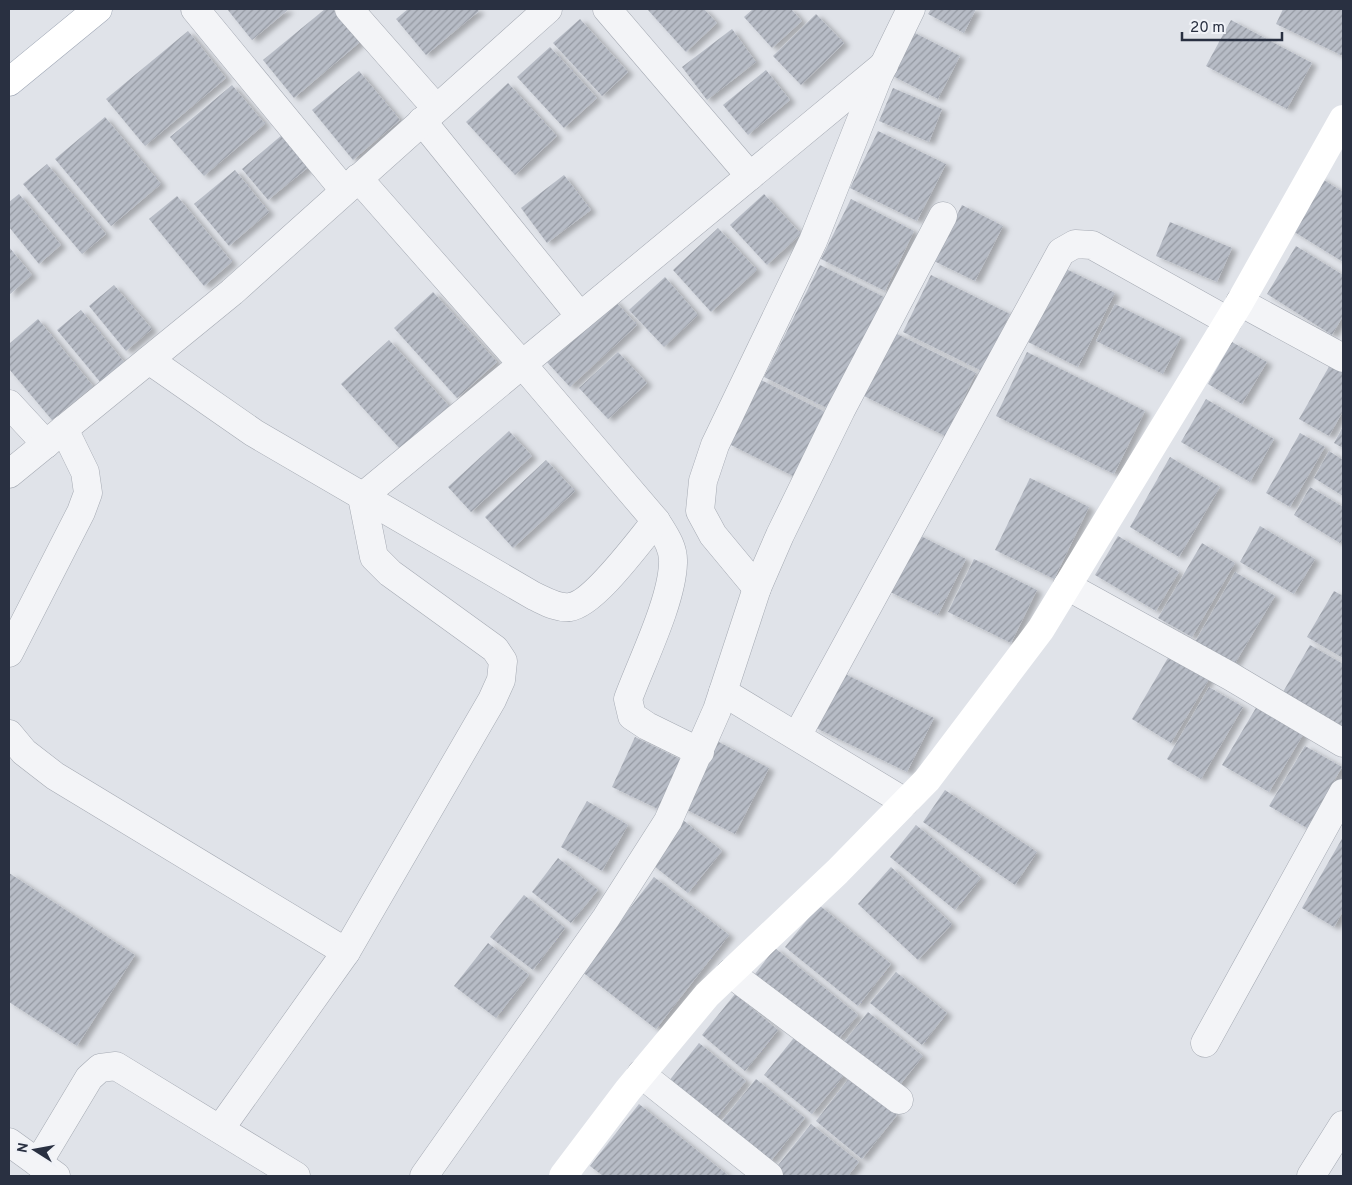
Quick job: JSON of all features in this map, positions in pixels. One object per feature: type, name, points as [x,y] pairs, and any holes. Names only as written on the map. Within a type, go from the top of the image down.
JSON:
[{"type":"street","points":[[9,82],[98,9]]},
{"type":"street","points":[[195,9],[351,184],[522,364],[656,520],[669,542],[673,562],[672,570],[668,593],[628,699],[632,716],[647,726],[700,752]]},
{"type":"street","points":[[349,9],[580,316]]},
{"type":"street","points":[[9,474],[232,292],[548,9]]},
{"type":"street","points":[[607,9],[750,176]]},
{"type":"street","points":[[757,588],[713,535],[700,511],[703,481],[716,445],[834,194],[884,65],[911,9]]},
{"type":"street","points":[[362,497],[884,65]]},
{"type":"street","points":[[563,1176],[641,1074],[707,995],[837,872],[927,780],[1034,637],[1234,312],[1343,120]]},
{"type":"street","points":[[424,1176],[516,1050],[627,887],[668,821],[700,752],[723,692],[757,588],[780,535],[841,410],[943,216]]},
{"type":"street","points":[[797,736],[1060,252],[1074,244],[1092,245],[1234,312],[1343,358]]},
{"type":"street","points":[[149,360],[254,433],[534,596],[553,605],[571,607],[591,595],[656,520]]},
{"type":"street","points":[[9,404],[55,436],[85,472],[88,493],[81,512],[9,653]]},
{"type":"street","points":[[220,1128],[346,952],[492,700],[501,680],[503,661],[495,649],[390,573],[374,557],[362,497]]},
{"type":"street","points":[[1067,586],[1230,676],[1343,743]]},
{"type":"street","points":[[723,692],[905,802]]},
{"type":"street","points":[[9,734],[24,752],[55,776],[346,952]]},
{"type":"street","points":[[1205,1043],[1343,793]]},
{"type":"street","points":[[730,973],[899,1100]]},
{"type":"street","points":[[9,1142],[47,1170],[89,1078],[100,1068],[116,1066],[296,1176]]},
{"type":"street","points":[[641,1074],[769,1176]]},
{"type":"street","points":[[1311,1176],[1343,1125]]},
{"type":"building","points":[[227,9],[289,9],[252,40]]},
{"type":"building","points":[[325,9],[333,9],[360,42],[294,98],[263,60]]},
{"type":"building","points":[[408,9],[477,9],[479,11],[426,55],[396,19]]},
{"type":"building","points":[[647,9],[704,9],[717,23],[686,52]]},
{"type":"building","points":[[753,9],[791,9],[802,21],[772,48],[744,17]]},
{"type":"building","points":[[931,9],[976,9],[964,33],[928,14]]},
{"type":"building","points":[[1283,9],[1343,9],[1343,56],[1276,24]]},
{"type":"building","points":[[816,14],[844,43],[801,85],[773,56]]},
{"type":"building","points":[[580,19],[628,72],[602,96],[553,43]]},
{"type":"building","points":[[1231,20],[1312,63],[1287,109],[1206,66]]},
{"type":"building","points":[[732,29],[756,62],[707,100],[682,67]]},
{"type":"building","points":[[188,31],[226,78],[145,146],[106,99]]},
{"type":"building","points":[[911,31],[960,56],[938,99],[889,74]]},
{"type":"building","points":[[550,47],[597,98],[564,128],[517,77]]},
{"type":"building","points":[[766,70],[790,100],[748,135],[723,105]]},
{"type":"building","points":[[359,71],[400,120],[353,160],[312,110]]},
{"type":"building","points":[[508,83],[557,136],[515,175],[466,122]]},
{"type":"building","points":[[232,85],[265,124],[204,176],[170,137]]},
{"type":"building","points":[[893,88],[942,109],[929,142],[879,121]]},
{"type":"building","points":[[105,117],[161,184],[111,226],[55,159]]},
{"type":"building","points":[[289,129],[316,161],[268,200],[242,169]]},
{"type":"building","points":[[878,131],[946,164],[917,221],[850,188]]},
{"type":"building","points":[[47,164],[106,234],[82,254],[23,184]]},
{"type":"building","points":[[235,170],[269,212],[229,246],[194,204]]},
{"type":"building","points":[[564,175],[591,210],[547,243],[521,208]]},
{"type":"building","points":[[1319,177],[1343,192],[1343,262],[1288,228]]},
{"type":"building","points":[[19,194],[61,245],[39,264],[9,227],[9,202]]},
{"type":"building","points":[[764,194],[801,234],[767,265],[730,225]]},
{"type":"building","points":[[177,196],[232,262],[204,286],[149,219]]},
{"type":"building","points":[[851,199],[914,231],[885,291],[821,259]]},
{"type":"building","points":[[962,205],[1003,226],[975,281],[934,261]]},
{"type":"building","points":[[1170,222],[1232,248],[1217,282],[1156,256]]},
{"type":"building","points":[[718,228],[757,270],[711,312],[673,270]]},
{"type":"building","points":[[1296,246],[1343,275],[1343,316],[1332,335],[1267,294]]},
{"type":"building","points":[[9,247],[32,275],[9,295]]},
{"type":"building","points":[[820,265],[884,297],[829,409],[764,377]]},
{"type":"building","points":[[1064,268],[1115,293],[1078,367],[1028,342]]},
{"type":"building","points":[[931,275],[1010,314],[982,371],[903,332]]},
{"type":"building","points":[[665,277],[698,315],[664,347],[629,310]]},
{"type":"building","points":[[114,285],[152,329],[126,351],[89,306]]},
{"type":"building","points":[[433,292],[497,362],[457,398],[394,328]]},
{"type":"building","points":[[613,299],[637,325],[570,387],[546,361]]},
{"type":"building","points":[[1115,304],[1181,337],[1163,374],[1096,341]]},
{"type":"building","points":[[81,310],[125,363],[101,383],[57,330]]},
{"type":"building","points":[[38,319],[93,386],[52,420],[9,369],[9,344]]},
{"type":"building","points":[[893,332],[976,373],[945,436],[862,395]]},
{"type":"building","points":[[389,340],[449,406],[401,450],[341,384]]},
{"type":"building","points":[[1232,342],[1267,362],[1242,404],[1208,384]]},
{"type":"building","points":[[618,352],[647,383],[608,419],[579,388]]},
{"type":"building","points":[[1027,352],[1145,411],[1114,474],[996,416]]},
{"type":"building","points":[[1334,358],[1343,364],[1343,411],[1329,436],[1299,419]]},
{"type":"building","points":[[761,380],[827,413],[795,477],[729,444]]},
{"type":"building","points":[[1206,399],[1274,439],[1250,482],[1181,442]]},
{"type":"building","points":[[1343,427],[1343,448],[1334,443]]},
{"type":"building","points":[[509,431],[532,456],[471,512],[448,487]]},
{"type":"building","points":[[1300,433],[1325,447],[1290,507],[1266,493]]},
{"type":"building","points":[[1329,451],[1343,460],[1343,496],[1314,478]]},
{"type":"building","points":[[1170,457],[1220,487],[1179,557],[1130,527]]},
{"type":"building","points":[[546,460],[575,491],[513,548],[485,517]]},
{"type":"building","points":[[1030,478],[1089,507],[1054,579],[995,550]]},
{"type":"building","points":[[1310,487],[1343,507],[1343,538],[1340,543],[1294,515]]},
{"type":"building","points":[[1260,526],[1315,559],[1294,594],[1240,562]]},
{"type":"building","points":[[917,534],[966,559],[938,615],[888,591]]},
{"type":"building","points":[[1118,536],[1179,572],[1156,611],[1095,575]]},
{"type":"building","points":[[1202,543],[1235,563],[1192,637],[1158,618]]},
{"type":"building","points":[[974,559],[1037,590],[1011,643],[948,612]]},
{"type":"building","points":[[1235,572],[1275,596],[1234,665],[1195,642]]},
{"type":"building","points":[[1334,591],[1343,596],[1343,658],[1307,637]]},
{"type":"building","points":[[1310,645],[1343,664],[1343,728],[1283,692]]},
{"type":"building","points":[[1172,651],[1212,674],[1171,743],[1132,719]]},
{"type":"building","points":[[841,672],[934,718],[907,772],[814,727]]},
{"type":"building","points":[[1209,687],[1243,707],[1201,779],[1167,759]]},
{"type":"building","points":[[1260,701],[1307,728],[1269,792],[1222,765]]},
{"type":"building","points":[[635,737],[684,761],[660,810],[612,787]]},
{"type":"building","points":[[715,740],[769,768],[735,834],[681,807]]},
{"type":"building","points":[[1305,746],[1342,767],[1307,828],[1269,806]]},
{"type":"building","points":[[945,790],[1037,852],[1015,885],[923,822]]},
{"type":"building","points":[[587,801],[628,825],[602,871],[561,847]]},
{"type":"building","points":[[683,820],[722,851],[688,893],[649,862]]},
{"type":"building","points":[[916,825],[981,878],[955,910],[890,857]]},
{"type":"building","points":[[1343,837],[1343,911],[1334,927],[1302,908]]},
{"type":"building","points":[[558,858],[598,890],[571,923],[532,892]]},
{"type":"building","points":[[891,867],[952,924],[918,960],[858,904]]},
{"type":"building","points":[[9,873],[135,955],[77,1046],[9,1002]]},
{"type":"building","points":[[654,877],[729,935],[656,1029],[581,971]]},
{"type":"building","points":[[524,895],[565,928],[533,970],[490,937]]},
{"type":"building","points":[[819,905],[891,964],[858,1006],[785,947]]},
{"type":"building","points":[[488,943],[529,975],[496,1018],[454,986]]},
{"type":"building","points":[[775,948],[858,1015],[838,1040],[755,974]]},
{"type":"building","points":[[896,972],[947,1013],[922,1045],[870,1003]]},
{"type":"building","points":[[735,994],[778,1030],[745,1071],[702,1035]]},
{"type":"building","points":[[868,1012],[923,1056],[895,1091],[840,1047]]},
{"type":"building","points":[[801,1029],[850,1068],[812,1114],[764,1075]]},
{"type":"building","points":[[699,1043],[746,1081],[712,1123],[665,1086]]},
{"type":"building","points":[[850,1077],[897,1115],[862,1159],[816,1121]]},
{"type":"building","points":[[756,1079],[805,1118],[770,1162],[721,1122]]},
{"type":"building","points":[[639,1104],[729,1176],[603,1176],[590,1166]]},
{"type":"building","points":[[811,1124],[859,1162],[848,1176],[784,1176],[775,1169]]}]
